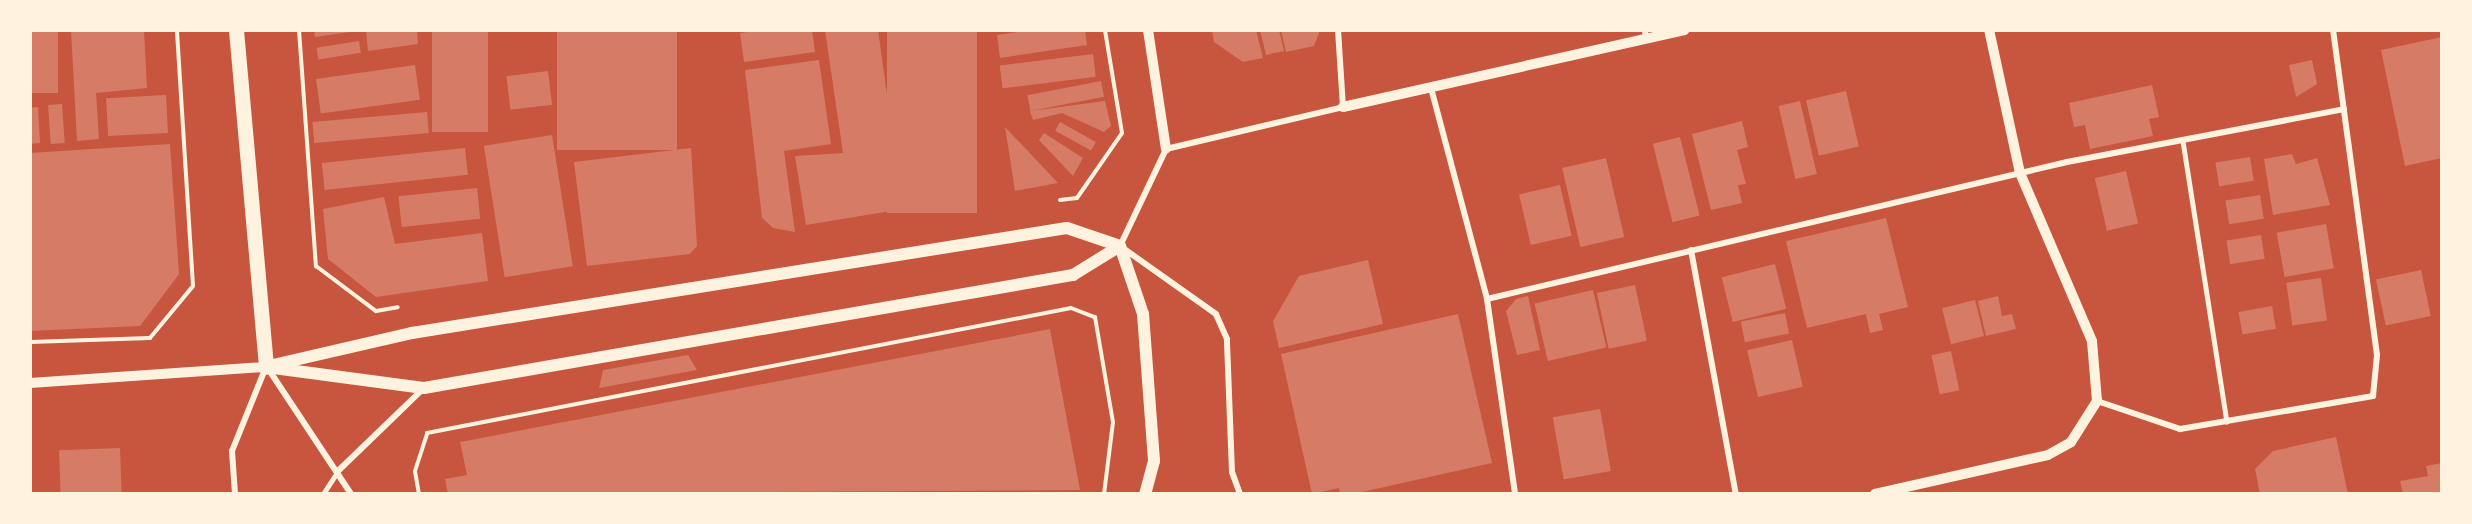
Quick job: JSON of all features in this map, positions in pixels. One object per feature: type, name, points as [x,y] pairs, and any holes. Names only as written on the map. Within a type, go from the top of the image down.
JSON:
[{"type":"main road","points":[[236,30],[266,367]]},
{"type":"main road","points":[[266,367],[412,333],[1067,228],[1120,246]]},
{"type":"main road","points":[[266,367],[424,388],[1073,275],[1120,246]]},
{"type":"main road","points":[[1120,246],[1143,315],[1154,461],[1145,494]]},
{"type":"street","points":[[1148,30],[1166,149],[1120,246],[1216,314],[1227,339],[1232,472],[1240,494]]},
{"type":"street","points":[[1338,30],[1343,107]]},
{"type":"street","points":[[1166,149],[1431,88],[1646,35],[1684,30]]},
{"type":"street","points":[[1875,494],[2048,455],[2071,442],[2097,402],[2092,341],[2020,173],[1989,30]]},
{"type":"street","points":[[2097,402],[2180,429],[2373,396],[2377,355],[2333,30]]},
{"type":"street","points":[[1431,88],[1487,299],[1515,494]]},
{"type":"street","points":[[1487,299],[2020,173],[2344,109]]},
{"type":"street","points":[[1691,250],[1736,494]]},
{"type":"street","points":[[30,383],[266,367]]},
{"type":"street","points":[[266,367],[339,471],[351,494]]},
{"type":"street","points":[[235,494],[232,451],[266,367]]},
{"type":"street","points":[[339,471],[424,388]]},
{"type":"lane","points":[[2183,141],[2227,422]]},
{"type":"lane","points":[[323,494],[339,471]]},
{"type":"path","points":[[30,342],[150,338],[193,286],[177,30]]},
{"type":"path","points":[[299,30],[316,266],[376,310],[412,305]]},
{"type":"path","points":[[1054,201],[1077,198],[1122,133],[1105,30]]},
{"type":"path","points":[[419,494],[415,471],[427,433],[1071,308],[1095,317],[1113,422],[1104,494]]},
{"type":"building","points":[[30,30],[58,30],[58,93],[30,93]]},
{"type":"building","points":[[71,30],[144,30],[147,88],[96,93],[99,139],[77,141]]},
{"type":"building","points":[[314,30],[357,30],[357,31],[315,37]]},
{"type":"building","points":[[366,30],[417,30],[418,44],[368,51]]},
{"type":"building","points":[[432,30],[488,30],[488,132],[432,132]]},
{"type":"building","points":[[557,30],[677,30],[677,150],[557,150]]},
{"type":"building","points":[[764,30],[812,30],[815,52],[744,62],[740,33]]},
{"type":"building","points":[[825,30],[878,30],[903,209],[806,225],[795,156],[843,153]]},
{"type":"building","points":[[887,30],[977,30],[977,213],[887,213]]},
{"type":"building","points":[[1032,30],[1085,30],[1087,45],[1000,58],[997,35]]},
{"type":"building","points":[[1212,30],[1256,30],[1263,58],[1243,62],[1214,42]]},
{"type":"building","points":[[1260,30],[1279,30],[1284,51],[1266,55]]},
{"type":"building","points":[[1281,30],[1319,30],[1319,33],[1314,46],[1286,52]]},
{"type":"building","points":[[2442,37],[2442,158],[2405,166],[2381,50]]},
{"type":"building","points":[[359,41],[361,53],[318,60],[317,48]]},
{"type":"building","points":[[1093,54],[1096,77],[1003,88],[1000,65]]},
{"type":"building","points":[[819,60],[831,144],[784,151],[795,232],[773,228],[762,218],[745,70]]},
{"type":"building","points":[[2312,60],[2317,84],[2296,97],[2289,65]]},
{"type":"building","points":[[415,65],[420,100],[321,114],[316,79]]},
{"type":"building","points":[[548,71],[552,105],[510,110],[506,76]]},
{"type":"building","points":[[1101,81],[1104,97],[1030,111],[1027,95]]},
{"type":"building","points":[[2152,85],[2159,117],[2149,119],[2153,136],[2090,149],[2085,125],[2074,127],[2069,103]]},
{"type":"building","points":[[1846,91],[1859,147],[1819,156],[1806,100]]},
{"type":"building","points":[[166,95],[168,133],[108,136],[106,98]]},
{"type":"building","points":[[1105,101],[1111,126],[1104,132],[1062,113],[1033,120],[1030,111]]},
{"type":"building","points":[[1800,101],[1817,174],[1795,179],[1779,106]]},
{"type":"building","points":[[62,104],[65,143],[51,144],[48,105]]},
{"type":"building","points":[[38,107],[40,143],[30,144],[30,108]]},
{"type":"building","points":[[427,112],[429,133],[314,143],[312,122]]},
{"type":"building","points":[[1742,121],[1748,147],[1737,150],[1746,184],[1738,185],[1742,203],[1711,210],[1692,134]]},
{"type":"building","points":[[1060,122],[1096,142],[1091,151],[1055,131]]},
{"type":"building","points":[[1005,127],[1058,183],[1015,191]]},
{"type":"building","points":[[1044,133],[1083,158],[1073,176],[1039,140]]},
{"type":"building","points":[[552,135],[573,266],[505,277],[484,146]]},
{"type":"building","points":[[1680,137],[1700,216],[1672,222],[1653,144]]},
{"type":"building","points":[[170,144],[179,274],[140,326],[30,331],[30,153]]},
{"type":"building","points":[[465,148],[468,175],[325,190],[322,163]]},
{"type":"building","points":[[691,148],[697,246],[690,254],[587,266],[574,162]]},
{"type":"building","points":[[2292,154],[2296,164],[2317,158],[2330,205],[2273,215],[2264,159]]},
{"type":"building","points":[[2250,157],[2254,181],[2219,186],[2215,162]]},
{"type":"building","points":[[1606,158],[1624,237],[1580,247],[1562,168]]},
{"type":"building","points":[[2126,171],[2138,224],[2107,231],[2095,178]]},
{"type":"building","points":[[1560,185],[1572,236],[1531,245],[1519,194]]},
{"type":"building","points":[[477,188],[480,219],[402,227],[398,196]]},
{"type":"building","points":[[2260,195],[2264,219],[2229,224],[2225,200]]},
{"type":"building","points":[[384,197],[395,244],[482,233],[488,281],[376,297],[328,259],[323,209]]},
{"type":"building","points":[[1886,218],[1908,307],[1879,314],[1883,330],[1870,333],[1866,314],[1807,328],[1786,241]]},
{"type":"building","points":[[2326,224],[2334,268],[2285,277],[2277,233]]},
{"type":"building","points":[[2261,235],[2265,259],[2230,264],[2226,240]]},
{"type":"building","points":[[1368,260],[1383,324],[1279,348],[1273,321],[1299,276]]},
{"type":"building","points":[[1775,264],[1786,309],[1733,322],[1722,277]]},
{"type":"building","points":[[2421,270],[2431,316],[2386,326],[2376,280]]},
{"type":"building","points":[[2321,278],[2327,321],[2292,325],[2286,283]]},
{"type":"building","points":[[1635,285],[1647,341],[1609,349],[1597,293]]},
{"type":"building","points":[[1593,290],[1606,347],[1548,361],[1535,303]]},
{"type":"building","points":[[1528,296],[1540,350],[1517,355],[1506,311],[1516,299]]},
{"type":"building","points":[[1998,296],[2002,316],[2012,314],[2016,329],[1986,336],[1978,301]]},
{"type":"building","points":[[1975,300],[1984,336],[1951,344],[1942,308]]},
{"type":"building","points":[[2272,306],[2276,329],[2243,335],[2239,312]]},
{"type":"building","points":[[1785,313],[1789,334],[1745,342],[1741,322]]},
{"type":"building","points":[[1458,314],[1492,463],[1353,494],[1340,494],[1339,488],[1312,494],[1281,354]]},
{"type":"building","points":[[1050,329],[1080,490],[448,494],[445,479],[467,475],[460,442]]},
{"type":"building","points":[[1792,340],[1803,387],[1758,397],[1747,350]]},
{"type":"building","points":[[1951,351],[1959,390],[1940,394],[1931,355]]},
{"type":"building","points":[[688,355],[697,370],[599,388],[603,370]]},
{"type":"building","points":[[1600,409],[1611,471],[1564,479],[1553,417]]},
{"type":"building","points":[[2336,437],[2348,494],[2260,494],[2255,469],[2273,451]]},
{"type":"building","points":[[120,448],[122,494],[61,494],[59,450]]},
{"type":"building","points":[[2442,463],[2442,494],[2403,494],[2400,481],[2428,476],[2426,466]]}]
